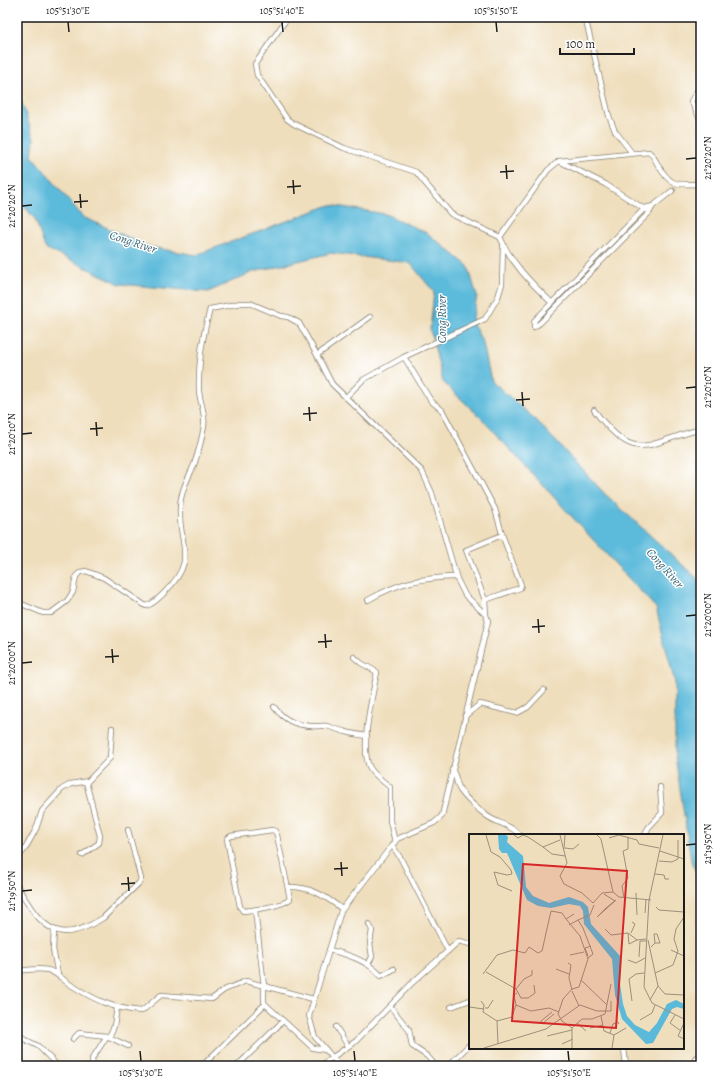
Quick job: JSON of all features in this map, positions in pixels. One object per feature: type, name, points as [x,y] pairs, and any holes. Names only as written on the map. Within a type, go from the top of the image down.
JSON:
[{"type":"street","points":[[288,17],[255,64],[257,75],[287,119],[294,124],[344,148],[416,172],[451,214],[500,237],[503,246],[532,284],[552,303]]},
{"type":"street","points":[[586,17],[609,116],[615,131],[632,153]]},
{"type":"street","points":[[701,85],[691,101],[701,121]]},
{"type":"street","points":[[500,237],[548,170],[559,161],[616,154],[649,152],[654,156],[666,179],[674,184],[701,184]]},
{"type":"street","points":[[559,161],[606,184],[649,212]]},
{"type":"street","points":[[655,205],[645,208],[534,321],[534,327],[540,324],[655,205],[680,184]]},
{"type":"street","points":[[346,397],[363,380],[404,357],[483,321],[491,311],[498,297],[502,284],[503,246]]},
{"type":"street","points":[[17,602],[43,613],[51,613],[67,601],[72,592],[76,576],[81,572],[86,571],[104,578],[146,606],[160,597],[179,576],[184,565],[186,553],[180,507],[184,486],[194,464],[204,426],[200,384],[204,339],[210,309],[241,303],[250,303],[281,316],[288,317],[299,323],[328,378],[422,471],[432,493],[456,577],[465,595],[486,615]]},
{"type":"street","points":[[317,355],[370,317]]},
{"type":"street","points":[[404,357],[431,401],[442,410],[453,428],[495,510],[502,535],[521,586],[485,600]]},
{"type":"street","points":[[594,410],[615,436],[633,445],[647,446],[676,435],[701,429]]},
{"type":"street","points":[[342,1066],[315,1037],[309,1016],[313,999],[342,909],[397,839],[434,823],[442,816],[488,621],[485,600],[466,550],[502,535]]},
{"type":"street","points":[[368,600],[390,588],[417,580],[456,577]]},
{"type":"street","points":[[354,657],[361,663],[377,672],[367,736],[366,760],[376,776],[390,787],[390,821],[393,843],[448,951]]},
{"type":"street","points":[[465,716],[480,704],[517,713],[528,707],[544,690]]},
{"type":"street","points":[[274,707],[280,716],[293,723],[311,726],[326,726],[349,734],[367,736]]},
{"type":"street","points":[[17,858],[28,843],[42,811],[62,789],[71,784],[86,782],[110,758],[112,728]]},
{"type":"street","points":[[452,770],[457,777],[459,789],[463,794],[487,816],[512,827],[519,834]]},
{"type":"street","points":[[82,855],[99,843],[100,836],[86,782]]},
{"type":"street","points":[[645,834],[648,828],[662,813],[660,787]]},
{"type":"street","points":[[17,884],[18,893],[39,920],[54,930],[62,932],[75,931],[96,922],[103,918],[140,883],[140,875],[128,830]]},
{"type":"street","points":[[261,831],[275,831],[288,887],[290,899],[288,901],[255,910],[243,911],[240,907],[227,839],[228,837],[261,831]]},
{"type":"street","points":[[288,887],[314,890],[342,909]]},
{"type":"street","points":[[255,910],[265,1004],[313,1048],[326,1050]]},
{"type":"street","points":[[368,964],[372,957],[370,944],[372,930],[369,924]]},
{"type":"street","points":[[54,930],[53,949],[58,975]]},
{"type":"street","points":[[320,1066],[363,1034],[412,983],[459,941],[469,944]]},
{"type":"street","points":[[329,950],[368,964],[382,976],[394,969]]},
{"type":"street","points":[[17,971],[46,970],[58,975],[98,1000],[117,1008],[142,1011],[161,995],[212,999],[224,990],[246,981],[313,999]]},
{"type":"street","points":[[451,1007],[469,1000]]},
{"type":"street","points":[[202,1066],[265,1004]]},
{"type":"street","points":[[390,1006],[409,1030],[412,1046],[427,1056],[436,1066]]},
{"type":"street","points":[[92,1066],[92,1059],[114,1026],[117,1008]]},
{"type":"street","points":[[237,1066],[282,1020]]},
{"type":"street","points":[[336,1027],[348,1046]]},
{"type":"street","points":[[17,1033],[26,1040],[38,1046],[54,1062]]},
{"type":"street","points":[[73,1038],[79,1033],[108,1037],[128,1046]]},
{"type":"street","points":[[448,1066],[469,1045]]},
{"type":"street","points":[[624,1049],[626,1066]]},
{"type":"street","points":[[698,1066],[695,1058],[701,1054]]},
{"type":"street","points":[[17,1062],[22,1066]]},
{"type":"water","name":"Cong River","points":[[17,88],[34,139],[32,156],[83,217],[150,247],[196,255],[330,205],[385,214],[427,233],[468,266],[477,296],[472,322],[483,343],[491,381],[535,419],[605,494],[701,582],[701,885],[691,860],[675,756],[675,683],[656,608],[480,417],[443,382],[430,329],[434,292],[410,263],[331,253],[253,272],[208,292],[120,284],[45,248],[35,219],[17,198]]},
{"type":"tunnel","points":[[672,191],[676,188]]}]
